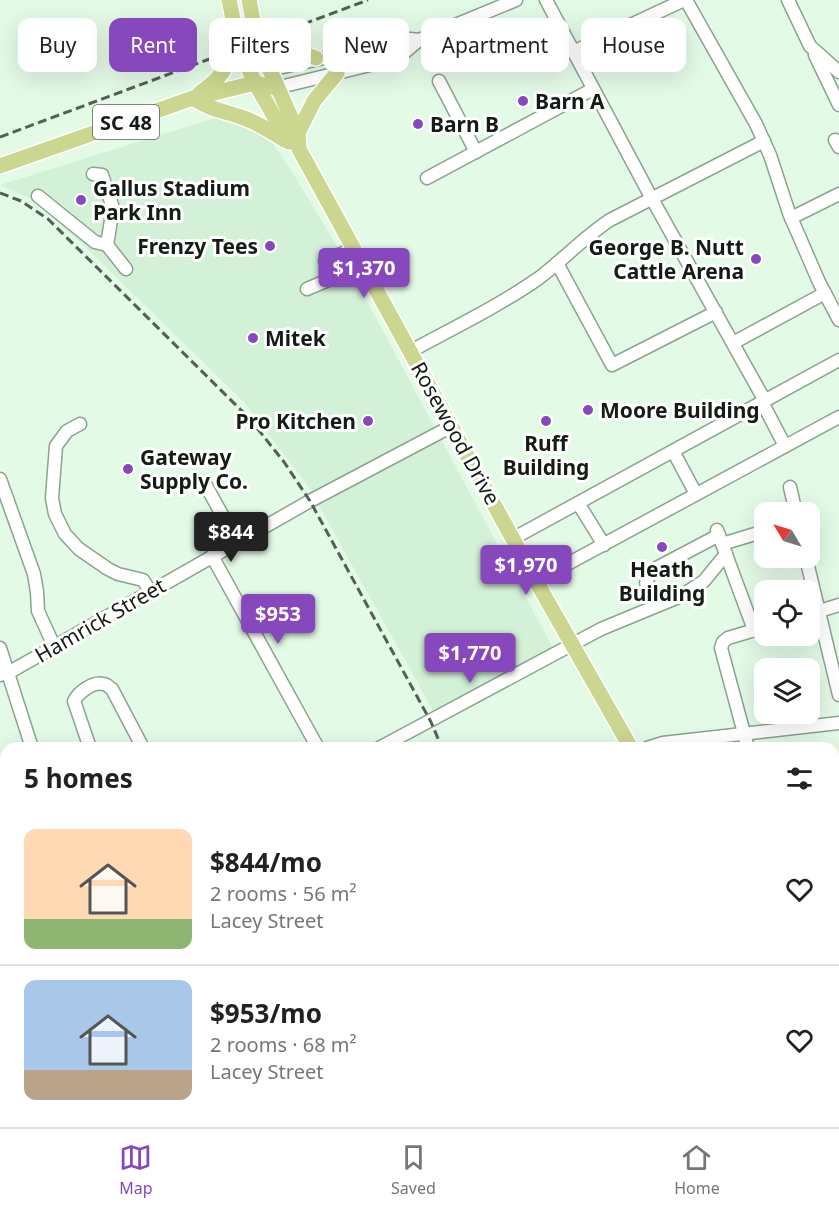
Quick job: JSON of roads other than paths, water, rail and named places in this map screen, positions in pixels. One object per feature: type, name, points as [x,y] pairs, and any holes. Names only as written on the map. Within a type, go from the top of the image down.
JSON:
[{"type":"main road","name":"Rosewood Drive","points":[[229,0],[232,18]]},
{"type":"main road","name":"Rosewood Drive","points":[[249,0],[252,18]]},
{"type":"main road","points":[[311,56],[316,58]]},
{"type":"main road","points":[[224,72],[216,82],[193,98],[207,108],[241,117],[296,141],[314,101],[338,74]]},
{"type":"main road","name":"Rosewood Drive","points":[[250,72],[255,83],[296,141],[536,581],[628,742]]},
{"type":"main road","points":[[255,83],[267,72]]},
{"type":"main road","name":"Rosewood Drive","points":[[270,72],[296,141]]},
{"type":"main road","points":[[255,83],[276,88]]},
{"type":"main road","name":"SC 48","points":[[0,166],[193,98],[255,83]]},
{"type":"street","points":[[276,88],[382,62],[405,52],[419,40],[516,0]]},
{"type":"street","points":[[546,0],[651,197],[733,343],[785,446]]},
{"type":"street","points":[[573,52],[685,0],[764,141],[791,218],[839,320]]},
{"type":"street","points":[[788,0],[839,105]]},
{"type":"street","points":[[311,59],[370,48],[400,38],[419,40]]},
{"type":"street","points":[[810,46],[839,72]]},
{"type":"street","points":[[439,81],[476,152]]},
{"type":"street","points":[[427,178],[593,89]]},
{"type":"street","points":[[411,351],[523,288],[558,263],[598,228],[651,197],[764,141]]},
{"type":"street","points":[[93,174],[102,175],[113,208],[107,245]]},
{"type":"street","points":[[791,218],[839,194]]},
{"type":"street","points":[[38,196],[95,242],[107,245],[126,270]]},
{"type":"street","points":[[333,278],[325,261],[355,248]]},
{"type":"street","points":[[307,289],[362,262]]},
{"type":"street","points":[[558,263],[612,365],[716,312]]},
{"type":"street","points":[[733,343],[825,293]]},
{"type":"street","points":[[514,538],[839,360]]},
{"type":"street","points":[[536,581],[839,417]]},
{"type":"street","points":[[80,424],[67,431],[56,446],[52,498],[55,514],[65,534],[79,549],[118,574],[143,580],[150,591]]},
{"type":"street","name":"Hamrick Street","points":[[4,674],[212,556],[452,426]]},
{"type":"street","points":[[673,452],[696,494]]},
{"type":"street","points":[[0,479],[34,574],[38,592],[38,611],[54,646]]},
{"type":"street","points":[[204,482],[237,543]]},
{"type":"street","points":[[790,487],[793,502]]},
{"type":"street","points":[[578,503],[604,545]]},
{"type":"street","points":[[658,604],[646,583],[651,571],[721,540],[754,533]]},
{"type":"street","points":[[390,742],[601,629],[681,596],[704,581],[721,540]]},
{"type":"street","points":[[721,540],[754,616]]},
{"type":"street","points":[[212,556],[315,742]]},
{"type":"street","points":[[820,610],[839,605]]},
{"type":"street","points":[[746,742],[721,648],[728,638],[754,630]]},
{"type":"street","points":[[820,632],[839,695]]},
{"type":"street","points":[[0,648],[4,674],[30,742]]},
{"type":"street","points":[[88,742],[74,701],[78,695],[97,684],[104,684],[112,688],[140,742]]},
{"type":"street","points":[[672,742],[839,723]]},
{"type":"railway","points":[[0,137],[368,0]]},
{"type":"railway","points":[[0,193],[21,201],[48,219],[249,418],[284,462],[310,501],[431,722],[439,742]]},
{"type":"place","name":"Barn A","points":[[523,101]]},
{"type":"place","name":"Barn B","points":[[418,124]]},
{"type":"place","name":"Gallus Stadium Park Inn","points":[[81,200]]},
{"type":"place","name":"Frenzy Tees","points":[[270,246]]},
{"type":"place","name":"George B. Nutt Cattle Arena","points":[[756,259]]},
{"type":"place","name":"Mitek","points":[[253,338]]},
{"type":"place","name":"Moore Building","points":[[588,410]]},
{"type":"place","name":"Pro Kitchen","points":[[368,421]]},
{"type":"place","name":"Ruff Building","points":[[546,421]]},
{"type":"place","name":"Gateway Supply Co.","points":[[128,469]]},
{"type":"place","name":"Heath Building","points":[[662,547]]}]
